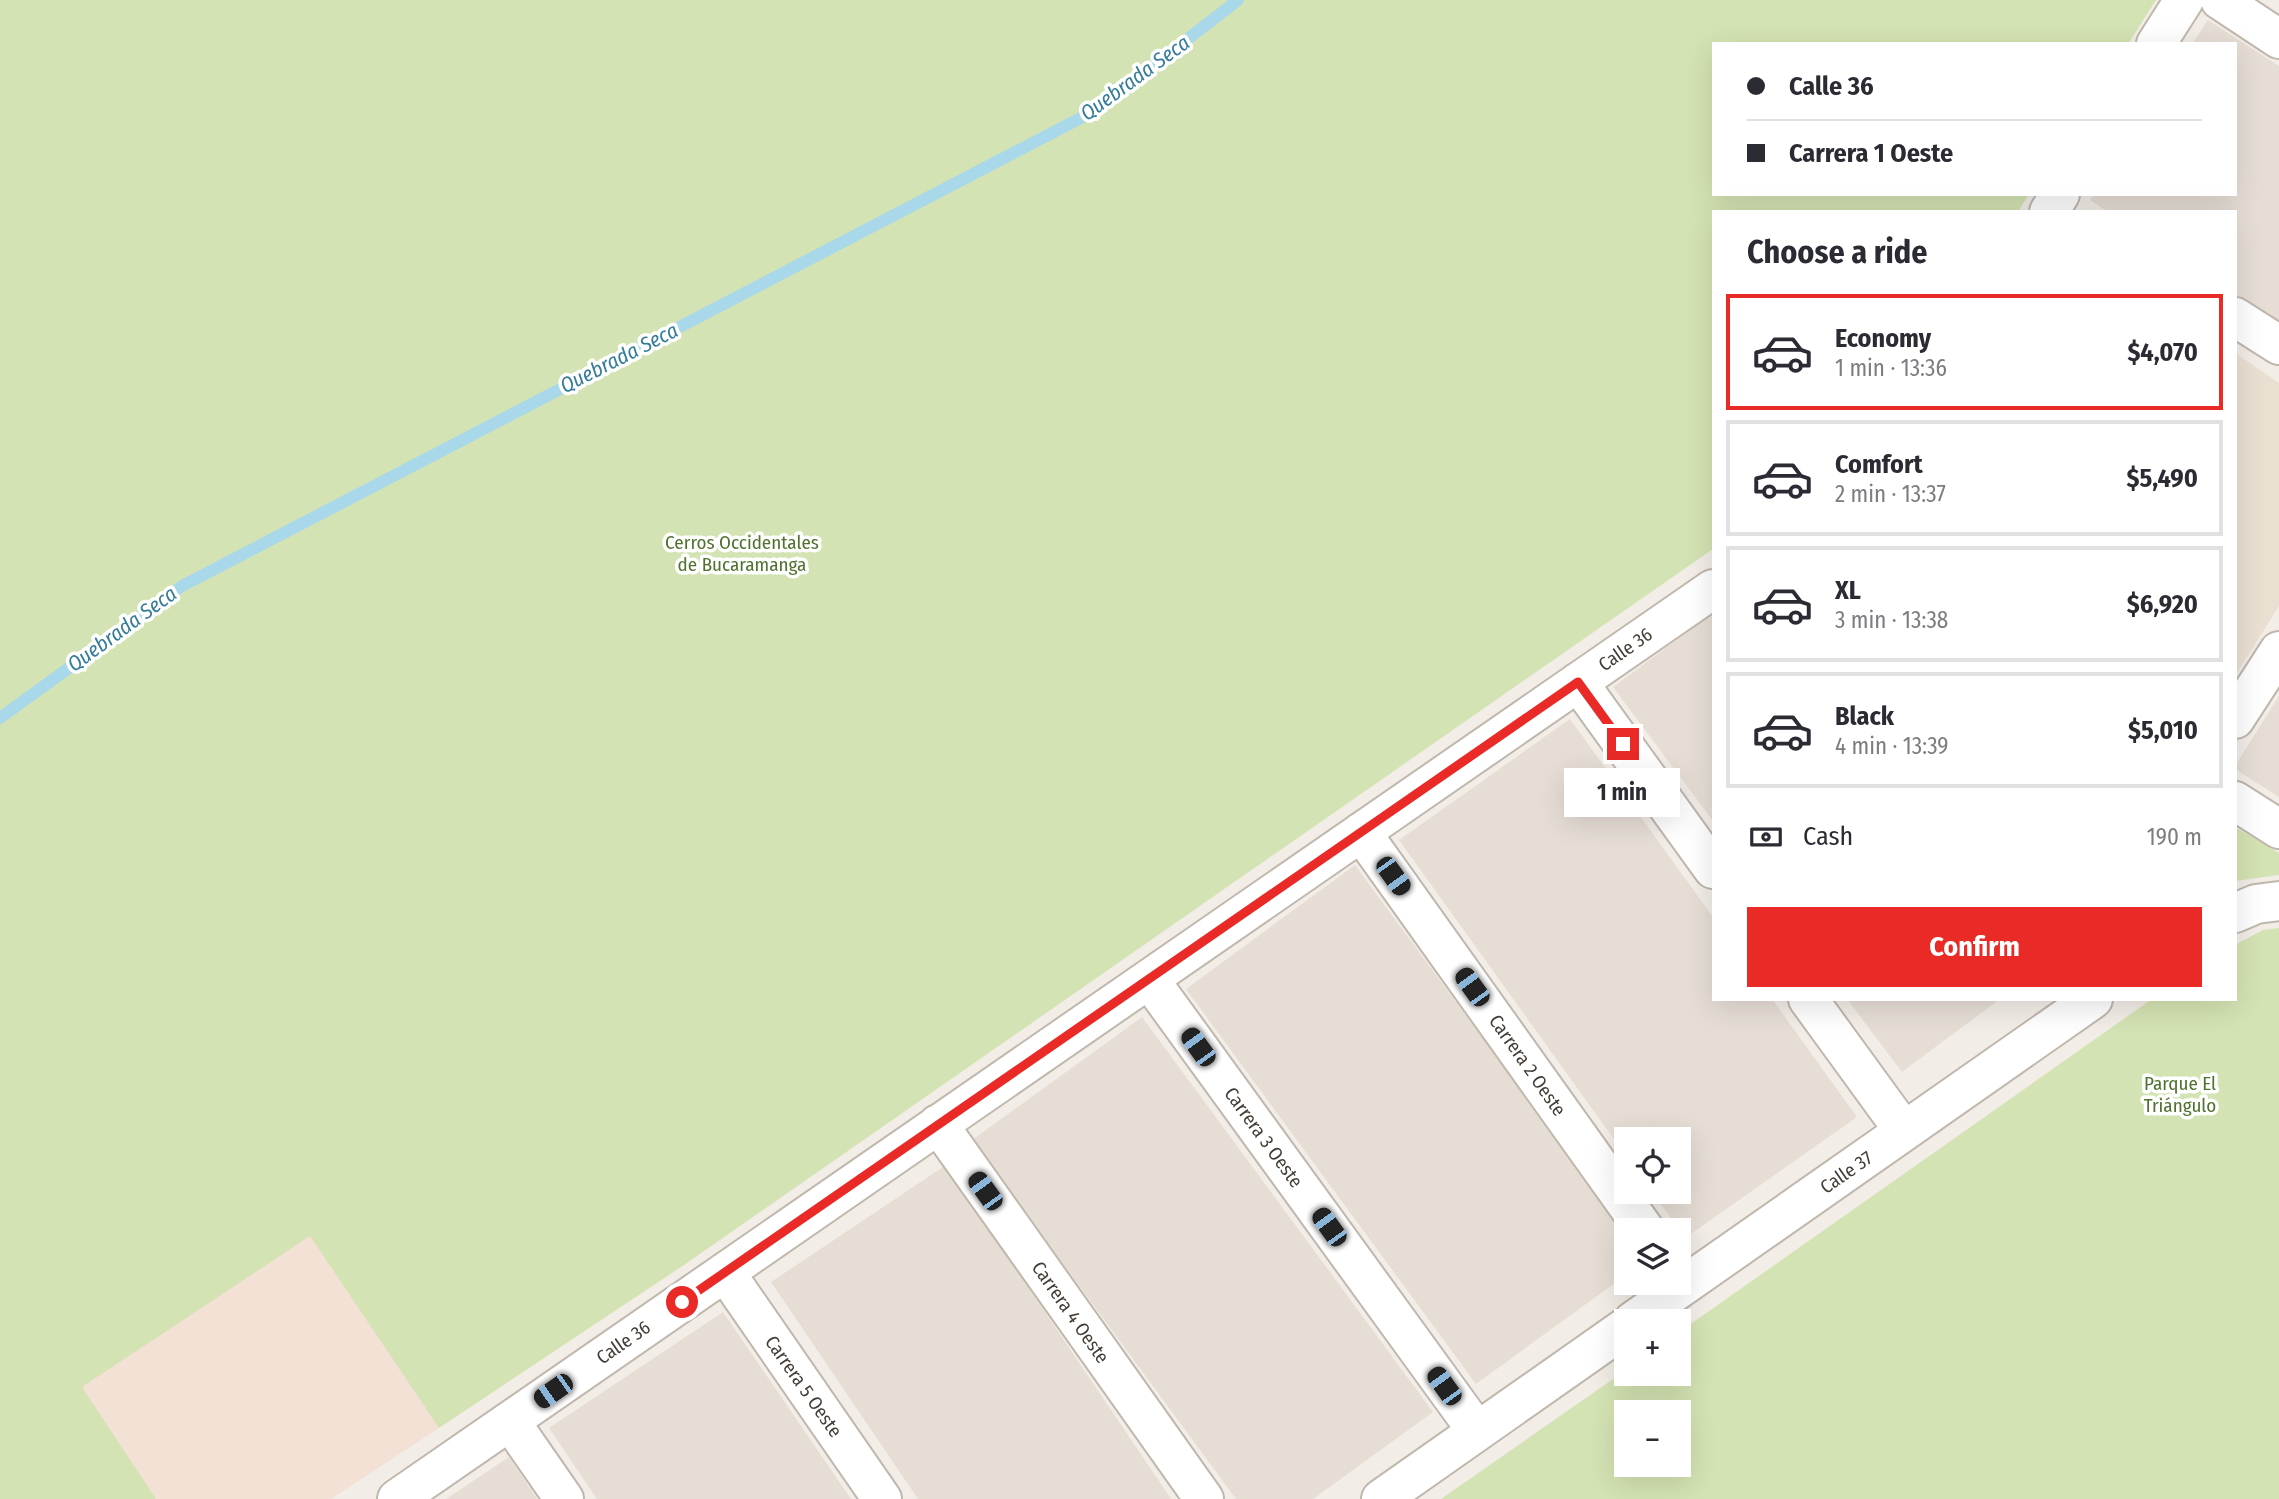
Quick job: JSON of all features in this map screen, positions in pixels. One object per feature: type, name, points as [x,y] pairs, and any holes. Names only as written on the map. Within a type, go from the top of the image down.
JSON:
[{"type":"street","points":[[2157,42],[2184,0]]},
{"type":"street","points":[[2220,0],[2279,39]]},
{"type":"street","points":[[2237,318],[2279,345]]},
{"type":"street","name":"Calle 36","points":[[397,1499],[1712,590]]},
{"type":"street","points":[[2237,716],[2279,651]]},
{"type":"street","points":[[1578,682],[1712,868]]},
{"type":"street","points":[[2237,802],[2279,829]]},
{"type":"street","name":"Carrera 2 Oeste","points":[[1361,832],[1636,1218]]},
{"type":"street","points":[[2237,912],[2256,904],[2279,901]]},
{"type":"street","name":"Carrera 3 Oeste","points":[[1149,979],[1477,1431]]},
{"type":"street","points":[[1809,1001],[1903,1131]]},
{"type":"street","name":"Calle 37","points":[[1691,1274],[1903,1131],[2065,1011],[2088,1001]]},
{"type":"street","name":"Carrera 4 Oeste","points":[[938,1125],[1204,1499]]},
{"type":"street","name":"Carrera 5 Oeste","points":[[725,1272],[882,1499]]},
{"type":"street","name":"Calle 37","points":[[1647,1309],[1664,1295]]},
{"type":"street","points":[[1381,1499],[1614,1335]]},
{"type":"street","points":[[510,1421],[564,1499]]},
{"type":"shaded area","points":[[2208,20],[2279,66],[2279,322],[2237,295],[2237,210],[2105,210],[2090,200],[2093,196],[2237,196],[2237,42],[2193,42]]},
{"type":"shaded area","points":[[2237,354],[2279,383],[2279,606],[2237,673]]},
{"type":"shaded area","points":[[1712,614],[1712,820],[1613,687]]},
{"type":"shaded area","points":[[2279,696],[2279,797],[2237,770],[2237,763]]},
{"type":"shaded area","points":[[1570,719],[1712,916],[1712,1001],[1773,1001],[1857,1117],[1691,1234],[1691,1218],[1671,1218],[1661,1204],[1691,1204],[1691,1127],[1614,1127],[1614,1139],[1399,840]]},
{"type":"shaded area","points":[[1355,865],[1615,1218],[1614,1284],[1476,1384],[1186,989]]},
{"type":"shaded area","points":[[1849,1001],[1997,1001],[1902,1072]]},
{"type":"shaded area","points":[[1142,1017],[1433,1412],[1313,1499],[1236,1499],[972,1140]]},
{"type":"shaded area","points":[[946,1165],[1171,1499],[918,1499],[771,1282]]},
{"type":"shaded area","points":[[310,1235],[439,1428],[331,1499],[156,1499],[81,1387]]},
{"type":"shaded area","points":[[723,1312],[851,1499],[597,1499],[549,1428]]},
{"type":"shaded area","points":[[509,1457],[537,1499],[446,1499]]},
{"type":"green space","name":"Cerros Occidentales de Bucaramanga","points":[[0,0],[2156,0],[2129,42],[1712,42],[1712,196],[2028,196],[2019,210],[1712,210],[1712,550],[684,1265],[439,1428],[310,1236],[82,1387],[156,1499],[0,1499]]},
{"type":"green space","points":[[2237,828],[2279,853],[2279,875],[2237,881]]},
{"type":"green space","name":"Parque El Triángulo","points":[[2279,928],[2279,1499],[1441,1499],[1614,1378],[1614,1386],[1691,1386],[1691,1324],[2149,1001],[2237,1001],[2237,944],[2263,930]]},
{"type":"waterway","name":"Quebrada Seca","points":[[0,718],[182,586],[1096,110],[1238,0]]},
{"type":"route","points":[[682,1302],[1578,682],[1623,744]]}]
